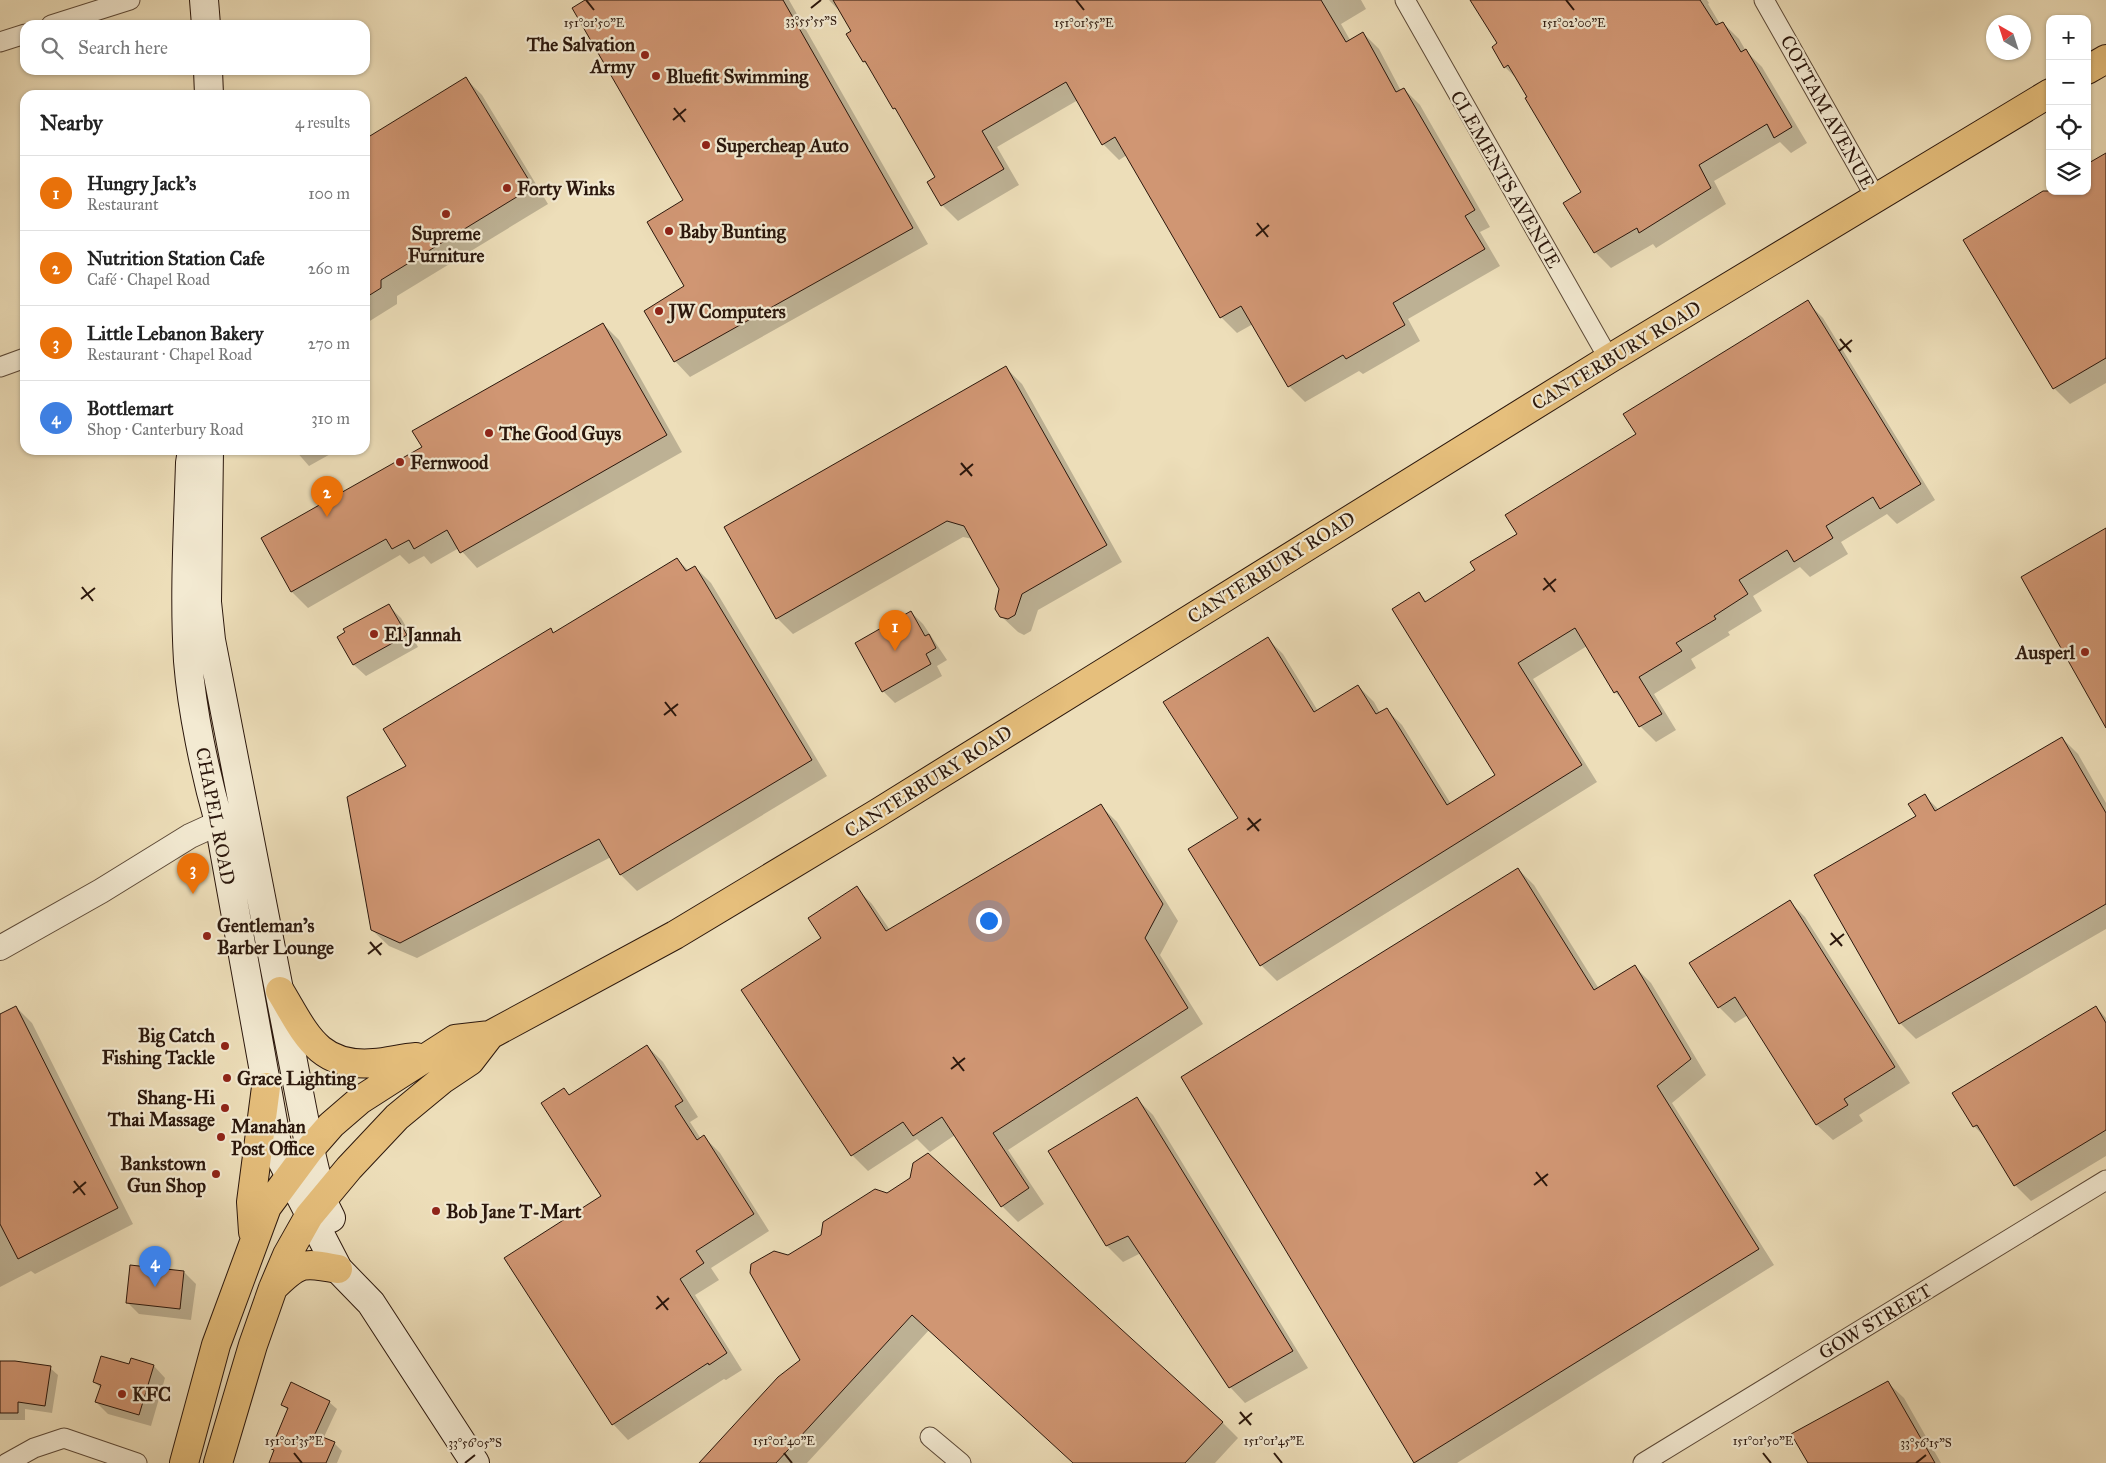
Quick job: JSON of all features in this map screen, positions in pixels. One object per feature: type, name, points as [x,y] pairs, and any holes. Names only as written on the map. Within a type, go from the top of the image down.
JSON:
[{"type":"highway","points":[[2091,68],[2106,59]]},
{"type":"highway","name":"CANTERBURY ROAD","points":[[184,1463],[216,1346],[267,1207],[310,1149],[331,1125],[360,1100],[455,1039],[490,1035],[675,935],[868,819],[1608,359],[2046,95]]},
{"type":"highway","points":[[280,991],[310,1040],[328,1056],[356,1064],[372,1064],[405,1057],[428,1056]]},
{"type":"highway","name":"CANTERBURY ROAD","points":[[218,1463],[273,1288],[287,1255],[316,1208],[348,1168],[397,1117],[431,1088],[470,1061],[490,1035]]},
{"type":"highway","points":[[254,1242],[251,1202],[266,1087]]},
{"type":"highway","points":[[273,1288],[289,1272],[299,1266],[316,1264],[338,1269]]},
{"type":"main road","points":[[204,0],[206,20]]},
{"type":"main road","points":[[208,75],[209,90]]},
{"type":"main road","name":"CHAPEL ROAD","points":[[191,455],[186,591],[189,664],[207,775],[218,822],[279,1155],[290,1177],[316,1208]]},
{"type":"main road","name":"CHAPEL ROAD","points":[[209,455],[207,602],[211,640],[310,1149],[316,1208]]},
{"type":"main road","points":[[316,1208],[338,1269],[371,1303],[475,1463]]},
{"type":"main road","points":[[316,1208],[355,1262],[371,1303]]},
{"type":"street","points":[[67,20],[130,0]]},
{"type":"street","name":"CLEMENTS AVENUE","points":[[1404,0],[1608,359]]},
{"type":"street","name":"COTTAM AVENUE","points":[[1764,0],[1876,198]]},
{"type":"street","points":[[0,42],[20,36]]},
{"type":"street","points":[[0,367],[20,360]]},
{"type":"street","points":[[0,948],[190,836],[244,812]]},
{"type":"street","name":"GOW STREET","points":[[1643,1463],[2106,1180]]},
{"type":"street","points":[[930,1437],[961,1463]]},
{"type":"street","points":[[7,1463],[34,1448],[64,1438],[137,1463]]},
{"type":"building","points":[[585,0],[783,0],[913,228],[674,362],[644,311],[684,286],[647,222],[683,200],[572,8]]},
{"type":"building","points":[[833,0],[1321,0],[1346,42],[1363,32],[1396,92],[1404,88],[1475,210],[1465,216],[1485,249],[1393,303],[1405,325],[1346,359],[1343,355],[1288,387],[1241,306],[1220,318],[1115,137],[1102,145],[1066,82],[982,131],[1004,169],[941,206],[927,182],[935,177],[895,108],[893,109],[865,61],[863,62],[846,34],[851,31]]},
{"type":"building","points":[[1470,0],[1700,0],[1716,25],[1723,22],[1741,52],[1746,49],[1792,127],[1774,138],[1767,124],[1699,165],[1711,188],[1639,233],[1637,228],[1594,253],[1563,203],[1581,192],[1525,98],[1527,97],[1508,65],[1504,68],[1492,47],[1497,43]]},
{"type":"building","points":[[466,77],[533,187],[381,280],[381,288],[370,295],[370,136]]},
{"type":"building","points":[[2106,153],[2106,358],[2053,389],[1963,240],[2043,191],[2046,191],[2046,195],[2091,195],[2091,162]]},
{"type":"building","points":[[1808,300],[1921,484],[1880,509],[1873,497],[1826,526],[1833,538],[1794,562],[1787,550],[1739,580],[1748,594],[1714,616],[1716,619],[1676,643],[1682,651],[1639,677],[1662,714],[1639,727],[1617,691],[1614,693],[1575,628],[1518,663],[1582,765],[1260,966],[1188,849],[1238,818],[1163,702],[1268,637],[1314,712],[1358,685],[1376,714],[1387,708],[1447,805],[1495,775],[1392,609],[1419,592],[1425,602],[1475,570],[1470,562],[1517,534],[1505,515],[1636,434],[1623,414]]},
{"type":"building","points":[[603,323],[667,435],[460,553],[447,530],[414,549],[409,540],[392,549],[386,539],[291,592],[261,538],[422,447],[412,431]]},
{"type":"building","points":[[1006,366],[1107,545],[1022,594],[1015,615],[1008,619],[1000,617],[995,609],[999,589],[964,526],[947,521],[776,619],[724,527]]},
{"type":"building","name":"Ausperl","points":[[2106,528],[2106,728],[2021,577]]},
{"type":"building","points":[[677,558],[686,571],[695,566],[812,760],[620,875],[599,839],[400,943],[371,930],[347,797],[406,766],[383,729],[551,628],[553,633]]},
{"type":"building","name":"El Jannah","points":[[389,604],[407,635],[353,665],[337,637],[345,632],[343,629]]},
{"type":"building","points":[[911,611],[925,636],[929,634],[936,648],[926,654],[931,664],[882,692],[855,643]]},
{"type":"building","points":[[2062,737],[2106,813],[2106,904],[1899,1024],[1814,875],[1916,816],[1908,804],[1925,794],[1935,811]]},
{"type":"building","points":[[1101,804],[1163,904],[1145,938],[1188,1008],[993,1133],[1029,1188],[1001,1207],[942,1117],[913,1136],[903,1122],[851,1156],[741,990],[821,938],[808,918],[857,886],[886,931]]},
{"type":"building","points":[[1518,868],[1594,990],[1635,965],[1691,1059],[1657,1086],[1759,1249],[1414,1463],[1181,1077]]},
{"type":"building","points":[[1790,900],[1895,1067],[1844,1099],[1848,1105],[1816,1125],[1735,997],[1718,1008],[1689,963]]},
{"type":"building","points":[[16,1006],[118,1208],[18,1259],[0,1224],[0,1014]]},
{"type":"building","points":[[2096,1006],[2106,1023],[2106,1130],[2014,1186],[1977,1125],[1973,1127],[1952,1093]]},
{"type":"building","points":[[647,1045],[683,1101],[675,1106],[697,1140],[704,1135],[754,1214],[696,1251],[704,1263],[680,1279],[727,1353],[709,1365],[708,1363],[612,1425],[504,1258],[601,1196],[541,1103],[564,1088],[569,1095]]},
{"type":"building","points":[[1137,1097],[1293,1351],[1229,1388],[1128,1236],[1106,1246],[1048,1151]]},
{"type":"building","points":[[928,1153],[1223,1422],[1185,1463],[1073,1463],[912,1315],[776,1463],[699,1463],[778,1377],[800,1360],[750,1273],[751,1264],[774,1251],[788,1255],[821,1235],[823,1222],[875,1189],[887,1193],[910,1178],[913,1163]]},
{"type":"building","points":[[130,1265],[184,1271],[180,1309],[126,1303]]},
{"type":"building","name":"KFC","points":[[101,1356],[129,1364],[131,1358],[154,1365],[139,1415],[95,1402],[101,1385],[93,1382]]},
{"type":"building","points":[[0,1361],[51,1366],[45,1406],[18,1402],[18,1413],[0,1413]]},
{"type":"building","points":[[1888,1381],[1935,1463],[1808,1463],[1791,1434]]},
{"type":"building","points":[[291,1382],[330,1401],[315,1434],[335,1442],[326,1463],[269,1463],[274,1450],[271,1449],[288,1408],[281,1405]]},
{"type":"place","name":"The Salvation Army","points":[[645,55]]},
{"type":"place","name":"Bluefit Swimming","points":[[656,76]]},
{"type":"place","name":"Supercheap Auto","points":[[706,145]]},
{"type":"place","name":"Forty Winks","points":[[507,188]]},
{"type":"place","name":"Supreme Furniture","points":[[446,214]]},
{"type":"place","name":"Baby Bunting","points":[[669,231]]},
{"type":"place","name":"JW Computers","points":[[659,311]]},
{"type":"place","name":"The Good Guys","points":[[489,433]]},
{"type":"place","name":"Fernwood","points":[[400,462]]},
{"type":"place","name":"Nutrition Station Cafe","points":[[327,517]]},
{"type":"place","name":"El Jannah","points":[[374,634]]},
{"type":"place","name":"Hungry Jack's","points":[[895,651]]},
{"type":"place","name":"Ausperl","points":[[2085,652]]},
{"type":"place","name":"Little Lebanon Bakery","points":[[193,894]]},
{"type":"place","name":"Gentleman's Barber Lounge","points":[[207,936]]},
{"type":"place","name":"Big Catch Fishing Tackle","points":[[225,1046]]},
{"type":"place","name":"Grace Lighting","points":[[227,1078]]},
{"type":"place","name":"Shang-Hi Thai Massage","points":[[225,1108]]},
{"type":"place","name":"Manahan Post Office","points":[[221,1137]]},
{"type":"place","name":"Bankstown Gun Shop","points":[[216,1174]]},
{"type":"place","name":"Bob Jane T-Mart","points":[[436,1211]]},
{"type":"place","name":"Bottlemart","points":[[155,1287]]},
{"type":"place","name":"KFC","points":[[122,1394]]}]
